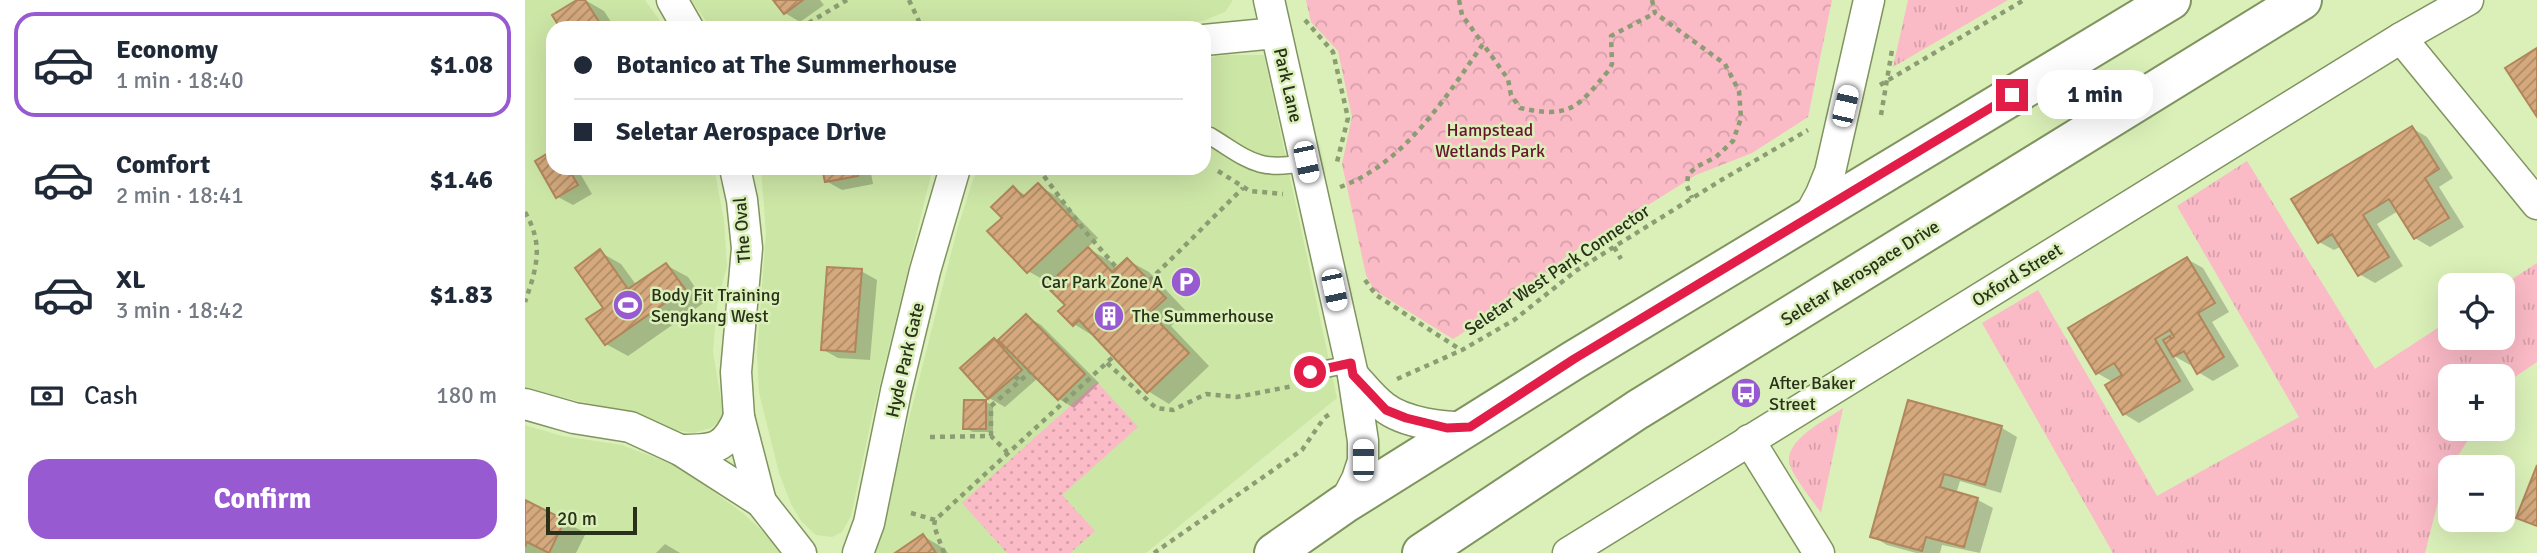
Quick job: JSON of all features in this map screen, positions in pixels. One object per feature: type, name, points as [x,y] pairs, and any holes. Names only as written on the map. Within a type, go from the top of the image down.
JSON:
[{"type":"street","points":[[672,0],[684,21]]},
{"type":"street","name":"Park Lane","points":[[1269,0],[1357,382],[1363,460],[1357,479],[1343,505]]},
{"type":"street","points":[[1808,218],[1831,172],[1869,0]]},
{"type":"street","points":[[1274,553],[1343,505],[1574,359],[2171,0]]},
{"type":"street","name":"Seletar Aerospace Drive","points":[[1422,553],[1637,410],[2302,0]]},
{"type":"street","name":"Oxford Street","points":[[1568,553],[2401,38],[2467,0]]},
{"type":"street","points":[[1211,39],[1276,33]]},
{"type":"street","points":[[2401,38],[2537,204]]},
{"type":"street","name":"The Oval","points":[[737,175],[747,248],[736,372],[739,417],[761,502]]},
{"type":"street","name":"Hyde Park Gate","points":[[858,553],[869,523],[909,338],[941,210],[953,175]]},
{"type":"street","points":[[1357,382],[1386,410],[1406,418],[1447,428],[1470,427]]},
{"type":"street","name":"The Oval","points":[[525,404],[574,418],[630,427],[680,450],[761,502],[801,553]]},
{"type":"street","name":"The Oval","points":[[680,450],[708,450],[722,445],[732,434],[739,417]]},
{"type":"street","points":[[1749,440],[1819,553]]},
{"type":"lane","points":[[1211,137],[1232,152],[1255,163],[1273,166],[1306,162]]},
{"type":"lane","points":[[1306,378],[1357,382]]},
{"type":"path","points":[[812,21],[848,0]]},
{"type":"path","points":[[909,0],[919,21]]},
{"type":"path","points":[[1459,0],[1462,15],[1508,79],[1511,95],[1520,108],[1546,114],[1567,110],[1581,103],[1612,64],[1611,36],[1655,13]]},
{"type":"path","points":[[1652,0],[1655,13],[1725,64],[1739,91],[1741,118],[1733,141],[1688,175],[1687,186],[1692,198]]},
{"type":"path","name":"Seletar West Park Connector","points":[[1154,553],[1302,450],[1324,418],[1357,382],[1462,350],[1514,320],[1577,270],[1692,198],[2024,0]]},
{"type":"path","points":[[1303,10],[1305,19],[1333,52],[1348,118],[1337,162],[1343,186]]},
{"type":"path","points":[[1313,192],[1343,186],[1371,172],[1407,142],[1442,103],[1483,44]]},
{"type":"path","points":[[1881,115],[1892,47]]},
{"type":"path","points":[[1043,175],[1084,230],[1116,267]]},
{"type":"path","points":[[1149,281],[1243,188]]},
{"type":"path","points":[[525,212],[537,237],[538,250],[525,302]]},
{"type":"path","points":[[1614,247],[1621,258]]},
{"type":"path","points":[[1364,279],[1376,295],[1462,350]]},
{"type":"path","points":[[944,553],[935,520],[1113,357]]},
{"type":"path","points":[[1107,363],[1156,408],[1173,410],[1206,394],[1237,397],[1306,378]]},
{"type":"path","points":[[1007,452],[991,436],[991,407],[1031,372]]},
{"type":"path","points":[[1015,376],[1020,381]]},
{"type":"path","points":[[930,437],[991,436]]},
{"type":"path","points":[[911,513],[935,520]]},
{"type":"shaded area","points":[[525,0],[645,0],[660,21],[546,21],[546,175],[715,175],[724,220],[727,266],[717,305],[713,352],[724,418],[711,428],[693,433],[664,428],[628,412],[525,389]]},
{"type":"shaded area","points":[[691,0],[1233,0],[1225,12],[1203,21],[706,21]]},
{"type":"shaded area","points":[[1264,55],[1337,398],[1146,553],[875,553],[957,230],[974,177],[1211,175],[1211,57]]},
{"type":"shaded area","points":[[762,175],[931,175],[873,412],[851,516],[842,532],[832,537],[816,535],[801,521],[791,504],[779,473],[759,393],[757,353],[766,233]]},
{"type":"shaded area","points":[[525,425],[562,436],[622,445],[680,467],[744,514],[776,544],[781,553],[525,553]]},
{"type":"green space","name":"Hampstead Wetlands Park","points":[[1306,0],[1832,0],[1808,117],[1752,153],[1696,175],[1567,256],[1518,298],[1453,339],[1374,290],[1366,275],[1342,164],[1352,117],[1338,51],[1311,22]]},
{"type":"green space","points":[[1908,0],[2008,0],[1893,67]]},
{"type":"green space","points":[[2247,161],[2375,369],[2438,328],[2438,350],[2515,350],[2515,277],[2537,263],[2537,362],[2515,377],[2515,364],[2438,364],[2438,441],[2467,441],[2459,455],[2438,455],[2438,502],[2425,553],[2113,553],[1982,323],[2038,290],[2157,496],[2299,417],[2177,206]]},
{"type":"green space","points":[[1097,382],[1138,427],[1062,495],[1095,531],[1070,553],[1007,553],[962,503]]},
{"type":"green space","points":[[1843,408],[1821,513],[1796,477],[1789,456],[1807,432]]},
{"type":"building","points":[[577,0],[585,0],[598,21],[556,21],[552,15]]},
{"type":"building","points":[[773,0],[803,0],[784,14]]},
{"type":"building","points":[[2537,48],[2537,117],[2505,68]]},
{"type":"building","points":[[2412,126],[2439,169],[2425,178],[2449,218],[2414,239],[2389,199],[2363,215],[2389,257],[2358,276],[2332,234],[2318,243],[2291,199]]},
{"type":"building","points":[[546,154],[546,175],[572,175],[578,185],[556,198],[535,161]]},
{"type":"building","points":[[824,175],[858,175],[858,176],[825,182]]},
{"type":"building","points":[[1038,183],[1078,225],[1027,273],[987,231],[1002,218],[991,207],[1013,186],[1023,197]]},
{"type":"building","name":"The Summerhouse","points":[[1088,247],[1112,272],[1127,258],[1166,298],[1150,313],[1189,353],[1147,393],[1079,320],[1073,326],[1058,311],[1065,305],[1046,286]]},
{"type":"building","points":[[600,249],[628,289],[666,263],[685,289],[605,345],[586,319],[603,308],[575,268]]},
{"type":"building","points":[[2187,257],[2215,303],[2198,313],[2224,357],[2197,374],[2184,351],[2173,357],[2163,340],[2174,337],[2170,330],[2155,339],[2180,381],[2123,415],[2105,385],[2122,375],[2114,363],[2096,374],[2068,328]]},
{"type":"building","points":[[827,267],[862,269],[855,352],[821,350]]},
{"type":"building","points":[[1026,314],[1085,374],[1058,400],[998,340]]},
{"type":"building","points":[[994,338],[1022,370],[988,399],[960,368]]},
{"type":"building","points":[[964,400],[986,400],[986,429],[963,429]]},
{"type":"building","points":[[1908,400],[2002,426],[1985,485],[1944,474],[1940,487],[1978,498],[1964,547],[1926,537],[1922,551],[1870,537]]},
{"type":"building","points":[[2537,465],[2537,526],[2516,518]]},
{"type":"building","points":[[525,500],[565,520],[549,553],[527,542],[525,547]]},
{"type":"building","points":[[923,534],[936,553],[895,553]]},
{"type":"place","name":"Car Park Zone A","points":[[1186,282]]},
{"type":"place","name":"Body Fit Training Sengkang West","points":[[628,305]]},
{"type":"place","name":"The Summerhouse","points":[[1109,316]]},
{"type":"place","name":"After Baker Street","points":[[1746,393]]},
{"type":"route","points":[[1310,372],[1351,363],[1353,375],[1386,410],[1447,428],[1470,427],[1574,359],[2012,95]]}]
